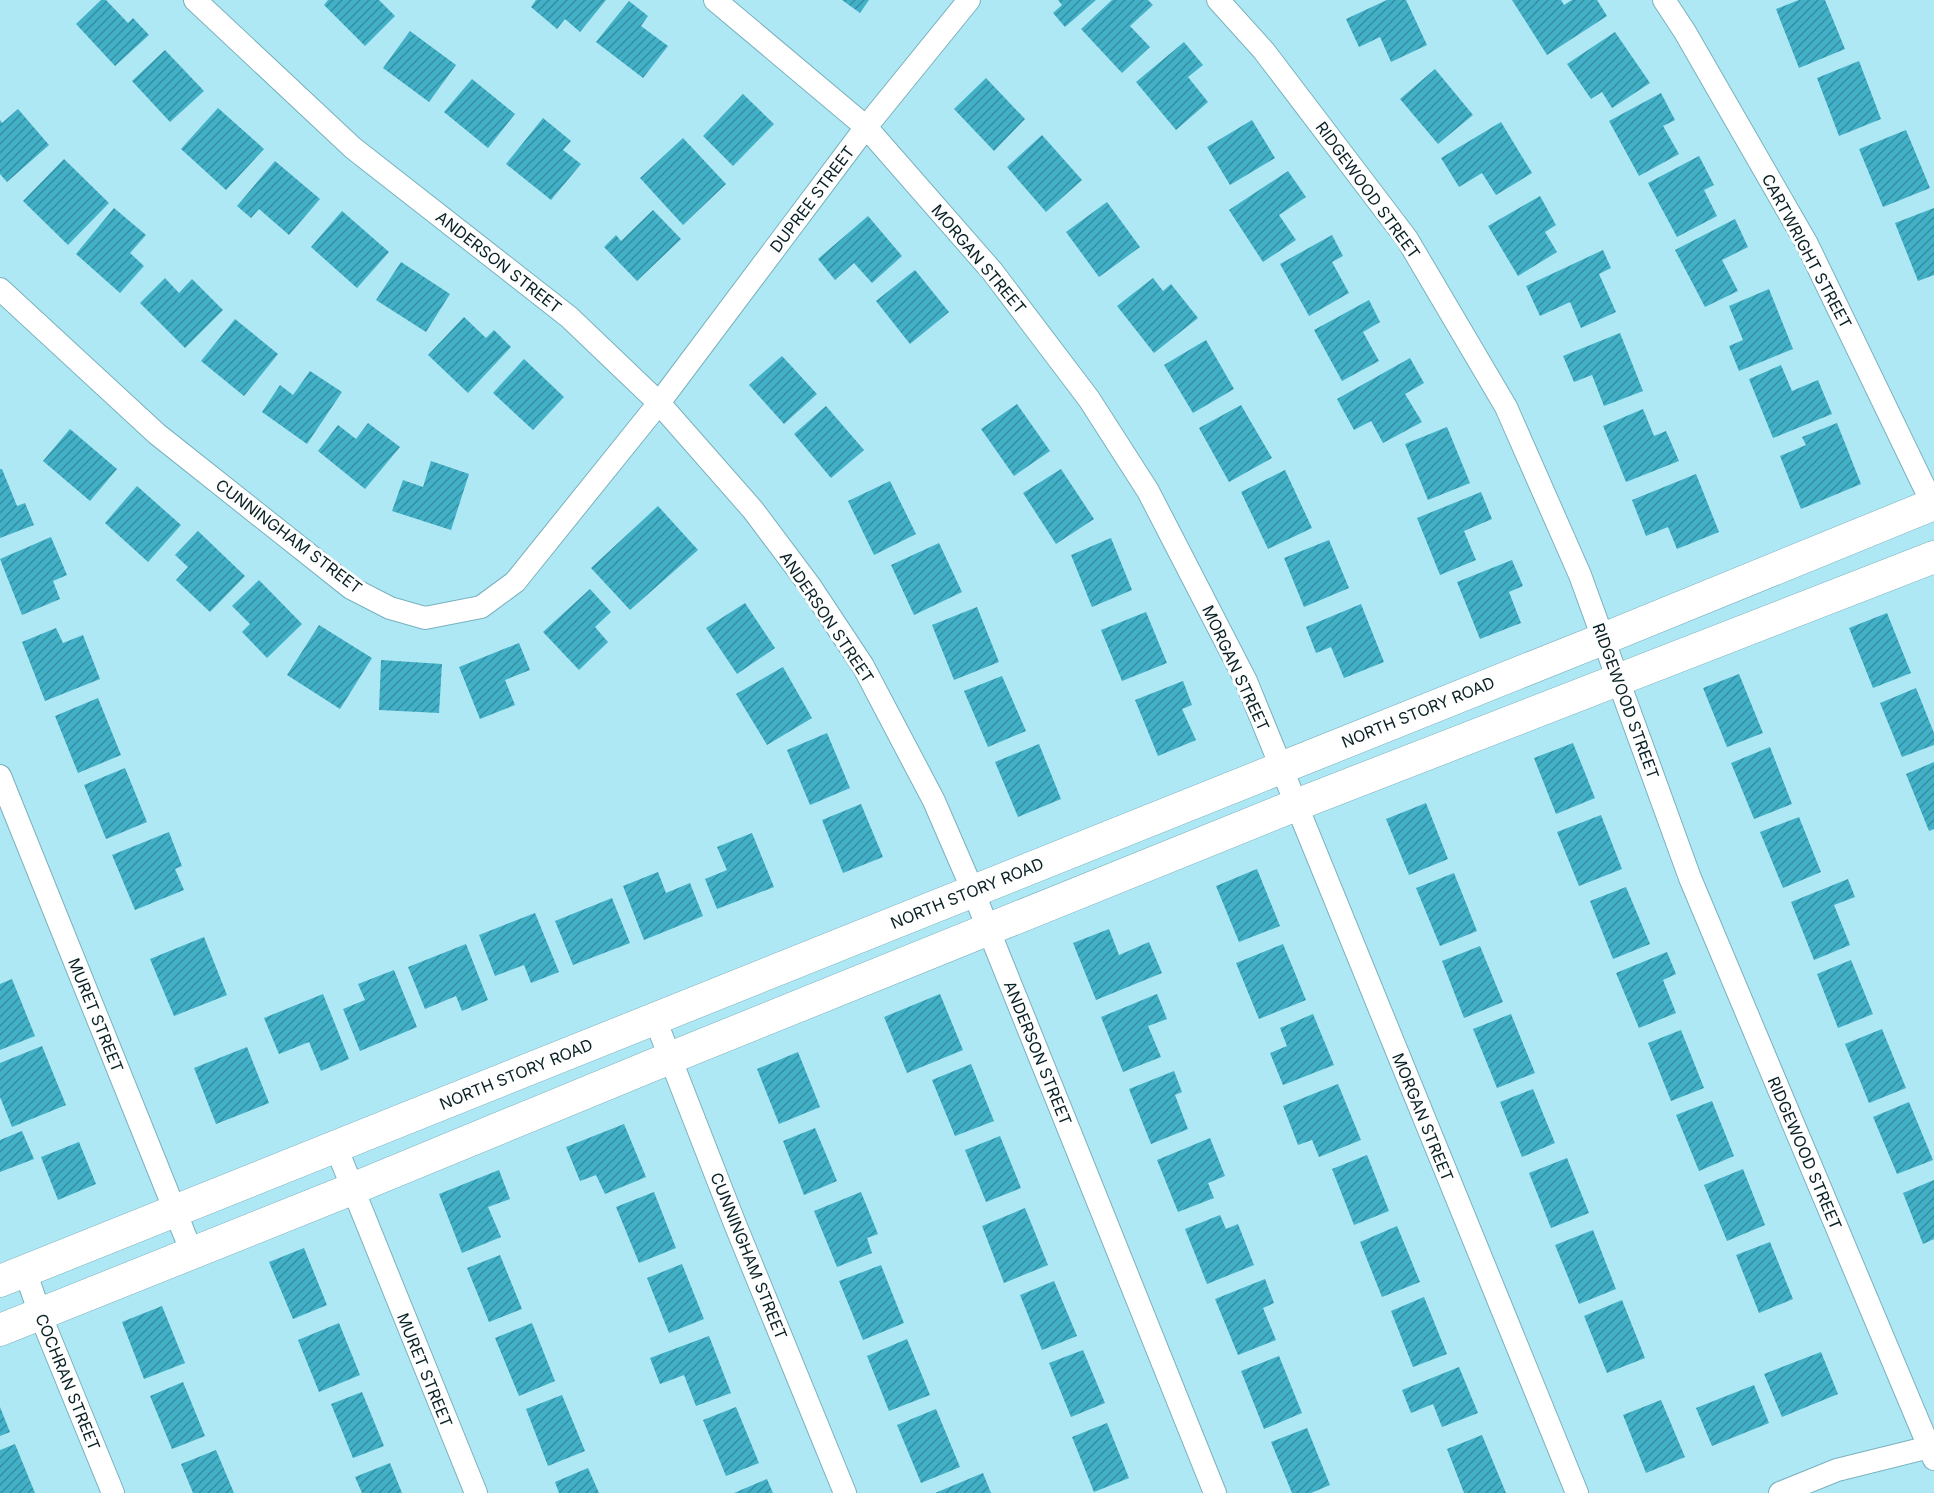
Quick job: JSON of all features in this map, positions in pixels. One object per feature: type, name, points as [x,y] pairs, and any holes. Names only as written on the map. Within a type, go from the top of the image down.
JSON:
[{"type":"main road","name":"NORTH STORY ROAD","points":[[13,1276],[1934,505]]},
{"type":"main road","points":[[0,1330],[1296,805],[1934,557]]},
{"type":"street","name":"ANDERSON STREET","points":[[195,0],[353,148],[569,317],[659,403],[753,510],[810,586],[863,666],[934,801],[973,891],[1215,1493]]},
{"type":"street","name":"MORGAN STREET","points":[[715,0],[866,127],[992,271],[1089,399],[1148,491],[1246,681],[1577,1493]]},
{"type":"street","name":"DUPREE STREET","points":[[659,403],[866,127],[969,0]]},
{"type":"street","name":"RIDGEWOOD STREET","points":[[1218,0],[1264,51],[1407,239],[1506,407],[1580,575],[1690,878],[1932,1450]]},
{"type":"street","name":"CARTWRIGHT STREET","points":[[1664,0],[1685,32],[1807,244],[1934,509]]},
{"type":"street","name":"CUNNINGHAM STREET","points":[[0,289],[157,434],[351,588],[390,608],[425,618],[480,607],[515,582],[659,403]]},
{"type":"street","name":"MURET STREET","points":[[0,776],[192,1253]]},
{"type":"street","name":"CUNNINGHAM STREET","points":[[655,1019],[735,1224],[845,1493]]},
{"type":"street","name":"MURET STREET","points":[[336,1147],[476,1493]]},
{"type":"street","name":"COCHRAN STREET","points":[[13,1276],[40,1314],[113,1493]]},
{"type":"street","points":[[1780,1493],[1838,1470],[1932,1450]]},
{"type":"building","points":[[101,0],[106,0],[128,23],[133,18],[149,35],[115,66],[76,24]]},
{"type":"building","points":[[328,0],[379,0],[395,16],[365,46],[324,5]]},
{"type":"building","points":[[536,0],[606,0],[580,32],[565,19],[557,29],[531,7]]},
{"type":"building","points":[[842,0],[869,0],[860,13]]},
{"type":"building","points":[[1058,0],[1096,0],[1065,27],[1053,13],[1062,5]]},
{"type":"building","points":[[1112,0],[1148,0],[1153,5],[1130,26],[1150,47],[1122,73],[1081,29]]},
{"type":"building","points":[[1387,0],[1406,0],[1427,45],[1391,62],[1380,37],[1359,47],[1346,19]]},
{"type":"building","points":[[1512,0],[1561,0],[1564,5],[1572,0],[1597,0],[1607,16],[1547,55]]},
{"type":"building","points":[[1799,0],[1825,0],[1845,49],[1799,68],[1776,9]]},
{"type":"building","points":[[629,1],[648,16],[641,26],[668,46],[643,78],[596,42]]},
{"type":"building","points":[[410,31],[456,65],[429,102],[383,68]]},
{"type":"building","points":[[1615,32],[1650,83],[1612,108],[1602,92],[1591,99],[1567,64]]},
{"type":"building","points":[[1184,42],[1203,65],[1188,77],[1208,102],[1176,130],[1136,82]]},
{"type":"building","points":[[165,50],[204,91],[170,122],[132,81]]},
{"type":"building","points":[[1859,61],[1881,119],[1839,136],[1817,78]]},
{"type":"building","points":[[1435,69],[1473,115],[1438,144],[1400,99]]},
{"type":"building","points":[[986,78],[1025,119],[994,151],[954,109]]},
{"type":"building","points":[[472,79],[515,114],[488,148],[444,112]]},
{"type":"building","points":[[1661,93],[1675,120],[1663,126],[1679,154],[1639,176],[1609,121]]},
{"type":"building","points":[[743,94],[774,124],[733,166],[703,136]]},
{"type":"building","points":[[218,108],[264,149],[226,190],[181,149]]},
{"type":"building","points":[[18,109],[49,145],[7,182],[0,174],[0,120],[2,123]]},
{"type":"building","points":[[543,118],[571,141],[563,150],[581,164],[551,200],[506,164]]},
{"type":"building","points":[[1252,120],[1275,158],[1230,185],[1207,147]]},
{"type":"building","points":[[1501,122],[1532,173],[1496,195],[1482,173],[1459,187],[1441,158]]},
{"type":"building","points":[[1906,130],[1930,188],[1883,207],[1859,149]]},
{"type":"building","points":[[1042,135],[1082,180],[1046,212],[1007,167]]},
{"type":"building","points":[[683,138],[726,184],[683,225],[640,178]]},
{"type":"building","points":[[1699,156],[1714,185],[1704,190],[1717,216],[1677,237],[1648,183]]},
{"type":"building","points":[[64,159],[109,203],[68,245],[23,201]]},
{"type":"building","points":[[275,161],[320,199],[289,235],[259,209],[251,218],[237,206]]},
{"type":"building","points":[[1288,171],[1306,197],[1279,215],[1296,240],[1263,262],[1229,210]]},
{"type":"building","points":[[1540,196],[1556,225],[1545,232],[1557,252],[1518,276],[1488,226]]},
{"type":"building","points":[[1107,202],[1140,247],[1099,277],[1066,232]]},
{"type":"building","points":[[114,208],[146,235],[130,253],[144,266],[120,293],[76,254]]},
{"type":"building","points":[[1934,208],[1934,275],[1918,281],[1895,223]]},
{"type":"building","points":[[653,210],[681,239],[637,281],[604,247],[616,235],[621,241]]},
{"type":"building","points":[[342,211],[389,252],[357,288],[311,247]]},
{"type":"building","points":[[868,216],[902,256],[872,283],[854,263],[835,280],[818,259]]},
{"type":"building","points":[[1735,219],[1748,247],[1722,260],[1738,291],[1705,307],[1675,250]]},
{"type":"building","points":[[1332,235],[1343,256],[1332,262],[1349,293],[1309,316],[1280,264]]},
{"type":"building","points":[[1603,250],[1611,268],[1599,274],[1616,312],[1581,328],[1570,302],[1540,316],[1526,286]]},
{"type":"building","points":[[401,262],[450,294],[426,332],[376,300]]},
{"type":"building","points":[[915,270],[949,312],[910,344],[876,301]]},
{"type":"building","points":[[165,278],[179,293],[192,279],[223,310],[185,348],[140,303]]},
{"type":"building","points":[[1153,278],[1163,291],[1171,284],[1198,318],[1154,353],[1117,306]]},
{"type":"building","points":[[1769,289],[1793,349],[1739,371],[1729,346],[1743,340],[1729,306]]},
{"type":"building","points":[[1369,300],[1380,322],[1363,332],[1379,361],[1342,381],[1314,330]]},
{"type":"building","points":[[464,317],[486,338],[494,330],[511,347],[468,393],[428,355]]},
{"type":"building","points":[[235,319],[278,354],[244,396],[201,361]]},
{"type":"building","points":[[1620,333],[1643,391],[1604,406],[1592,375],[1574,382],[1563,356]]},
{"type":"building","points":[[1206,340],[1234,389],[1193,413],[1164,365]]},
{"type":"building","points":[[782,356],[817,394],[784,424],[749,385]]},
{"type":"building","points":[[1410,358],[1424,383],[1405,394],[1422,422],[1383,443],[1371,421],[1354,430],[1337,399]]},
{"type":"building","points":[[524,359],[564,397],[533,430],[493,393]]},
{"type":"building","points":[[1781,365],[1792,391],[1818,380],[1832,414],[1773,438],[1749,379]]},
{"type":"building","points":[[310,371],[342,392],[307,444],[262,412],[280,385],[293,395]]},
{"type":"building","points":[[1017,404],[1050,451],[1014,476],[981,429]]},
{"type":"building","points":[[1241,405],[1272,458],[1229,482],[1199,428]]},
{"type":"building","points":[[826,406],[864,450],[831,478],[794,434]]},
{"type":"building","points":[[1643,409],[1654,436],[1666,431],[1679,461],[1626,482],[1603,426]]},
{"type":"building","points":[[368,423],[400,447],[365,489],[318,451],[338,425],[356,439]]},
{"type":"building","points":[[1837,423],[1861,484],[1801,509],[1780,456],[1806,445],[1802,437]]},
{"type":"building","points":[[1447,427],[1470,483],[1428,500],[1405,444]]},
{"type":"building","points":[[70,429],[117,469],[90,501],[43,461]]},
{"type":"building","points":[[431,461],[469,474],[451,530],[392,511],[403,480],[423,487]]},
{"type":"building","points":[[0,469],[2,469],[17,506],[25,503],[34,525],[0,538]]},
{"type":"building","points":[[1061,469],[1094,519],[1056,544],[1023,493]]},
{"type":"building","points":[[1285,470],[1312,528],[1268,549],[1241,492]]},
{"type":"building","points":[[1696,474],[1719,532],[1677,549],[1668,527],[1646,536],[1632,500]]},
{"type":"building","points":[[890,481],[916,534],[874,555],[848,501]]},
{"type":"building","points":[[137,486],[181,525],[148,562],[105,523]]},
{"type":"building","points":[[1481,492],[1492,519],[1464,531],[1476,560],[1440,575],[1417,518]]},
{"type":"building","points":[[658,506],[698,550],[630,610],[591,568]]},
{"type":"building","points":[[198,531],[245,576],[210,612],[176,580],[188,567],[175,555]]},
{"type":"building","points":[[51,537],[67,575],[53,581],[60,599],[22,615],[0,559]]},
{"type":"building","points":[[1111,538],[1132,590],[1092,607],[1071,555]]},
{"type":"building","points":[[1329,540],[1349,588],[1304,607],[1284,558]]},
{"type":"building","points":[[939,543],[962,592],[914,615],[891,565]]},
{"type":"building","points":[[1512,560],[1523,586],[1509,592],[1521,623],[1480,639],[1457,582]]},
{"type":"building","points":[[259,580],[302,624],[267,658],[242,632],[250,624],[232,606]]},
{"type":"building","points":[[590,589],[611,612],[595,627],[608,642],[579,670],[543,632]]},
{"type":"building","points":[[745,603],[775,648],[737,674],[706,628]]},
{"type":"building","points":[[1361,604],[1384,662],[1344,678],[1331,647],[1316,653],[1306,627]]},
{"type":"building","points":[[977,607],[999,662],[954,680],[932,625]]},
{"type":"building","points":[[1146,612],[1167,663],[1122,681],[1101,630]]},
{"type":"building","points":[[1887,613],[1911,673],[1873,688],[1849,628]]},
{"type":"building","points":[[319,625],[372,658],[340,709],[287,675]]},
{"type":"building","points":[[56,628],[63,643],[83,635],[100,679],[45,701],[22,642]]},
{"type":"building","points":[[519,643],[530,670],[505,680],[515,705],[480,719],[459,667]]},
{"type":"building","points":[[381,660],[442,664],[439,713],[379,710]]},
{"type":"building","points":[[783,667],[812,718],[767,745],[736,694]]},
{"type":"building","points":[[1739,674],[1763,733],[1727,747],[1703,688]]},
{"type":"building","points":[[1002,676],[1026,731],[988,747],[964,691]]},
{"type":"building","points":[[1183,681],[1192,705],[1182,709],[1196,740],[1158,756],[1135,700]]},
{"type":"building","points":[[1916,688],[1934,733],[1934,745],[1902,757],[1880,703]]},
{"type":"building","points":[[98,698],[121,755],[78,773],[55,716]]},
{"type":"building","points":[[827,733],[850,788],[810,805],[787,750]]},
{"type":"building","points":[[1573,743],[1595,798],[1556,814],[1534,758]]},
{"type":"building","points":[[1039,744],[1061,799],[1018,817],[995,762]]},
{"type":"building","points":[[1770,747],[1792,804],[1754,819],[1731,763]]},
{"type":"building","points":[[1934,762],[1934,829],[1929,831],[1906,774]]},
{"type":"building","points":[[125,768],[147,822],[106,839],[84,785]]},
{"type":"building","points":[[1426,803],[1448,859],[1409,875],[1386,819]]},
{"type":"building","points":[[861,804],[883,857],[843,873],[822,820]]},
{"type":"building","points":[[1601,815],[1622,869],[1579,886],[1557,832]]},
{"type":"building","points":[[1799,817],[1821,872],[1783,888],[1760,832]]},
{"type":"building","points":[[169,832],[182,866],[175,869],[184,890],[135,910],[112,855]]},
{"type":"building","points":[[752,833],[774,887],[717,909],[705,879],[727,870],[717,847]]},
{"type":"building","points":[[1257,869],[1280,926],[1239,942],[1216,886]]},
{"type":"building","points":[[658,872],[666,893],[690,883],[703,916],[644,940],[623,886]]},
{"type":"building","points":[[1454,873],[1477,931],[1440,946],[1416,888]]},
{"type":"building","points":[[1848,879],[1855,897],[1834,905],[1850,945],[1814,960],[1791,902]]},
{"type":"building","points":[[1626,887],[1650,944],[1613,959],[1590,901]]},
{"type":"building","points":[[612,898],[630,943],[573,965],[555,921]]},
{"type":"building","points":[[535,913],[559,972],[531,983],[524,965],[495,976],[479,935]]},
{"type":"building","points":[[1109,929],[1119,955],[1149,942],[1162,973],[1096,1000],[1073,943]]},
{"type":"building","points":[[204,937],[227,995],[174,1016],[150,959]]},
{"type":"building","points":[[466,944],[488,1000],[462,1011],[456,996],[425,1009],[408,967]]},
{"type":"building","points":[[1283,944],[1306,1000],[1259,1019],[1236,963]]},
{"type":"building","points":[[1480,946],[1503,1002],[1464,1018],[1442,961]]},
{"type":"building","points":[[1667,952],[1676,974],[1663,980],[1676,1013],[1639,1028],[1616,973]]},
{"type":"building","points":[[1851,960],[1873,1014],[1838,1028],[1817,974]]},
{"type":"building","points":[[394,970],[417,1027],[360,1051],[343,1009],[365,1000],[358,984]]},
{"type":"building","points":[[12,979],[35,1036],[0,1050],[0,984]]},
{"type":"building","points":[[323,994],[349,1059],[321,1071],[309,1042],[279,1054],[264,1018]]},
{"type":"building","points":[[940,994],[963,1050],[907,1073],[884,1017]]},
{"type":"building","points":[[1157,994],[1167,1019],[1148,1026],[1161,1057],[1123,1072],[1101,1017]]},
{"type":"building","points":[[1313,1014],[1334,1065],[1283,1085],[1270,1053],[1287,1046],[1280,1028]]},
{"type":"building","points":[[1511,1014],[1535,1073],[1497,1088],[1473,1029]]},
{"type":"building","points":[[1882,1029],[1906,1088],[1869,1103],[1845,1044]]},
{"type":"building","points":[[1681,1030],[1704,1088],[1671,1101],[1648,1043]]},
{"type":"building","points":[[42,1046],[66,1105],[12,1127],[0,1097],[0,1063]]},
{"type":"building","points":[[247,1047],[269,1103],[216,1124],[194,1068]]},
{"type":"building","points":[[798,1052],[820,1107],[779,1124],[757,1069]]},
{"type":"building","points":[[971,1064],[994,1121],[955,1136],[932,1080]]},
{"type":"building","points":[[1174,1071],[1182,1092],[1175,1095],[1188,1129],[1151,1144],[1129,1089]]},
{"type":"building","points":[[1338,1084],[1361,1140],[1319,1157],[1312,1140],[1298,1145],[1283,1106]]},
{"type":"building","points":[[1533,1089],[1555,1143],[1522,1157],[1500,1102]]},
{"type":"building","points":[[1712,1101],[1734,1156],[1699,1171],[1676,1115]]},
{"type":"building","points":[[1909,1102],[1933,1160],[1897,1174],[1873,1117]]},
{"type":"building","points":[[624,1124],[646,1177],[605,1194],[596,1175],[580,1181],[566,1147]]},
{"type":"building","points":[[815,1128],[837,1181],[804,1195],[783,1141]]},
{"type":"building","points":[[22,1131],[34,1159],[0,1172],[0,1140]]},
{"type":"building","points":[[1000,1136],[1021,1188],[986,1202],[965,1150]]},
{"type":"building","points":[[1210,1138],[1225,1176],[1208,1183],[1214,1198],[1178,1212],[1157,1160]]},
{"type":"building","points":[[79,1142],[96,1184],[58,1200],[41,1157]]},
{"type":"building","points":[[1367,1155],[1389,1211],[1354,1225],[1332,1169]]},
{"type":"building","points":[[1567,1158],[1589,1213],[1551,1228],[1529,1173]]},
{"type":"building","points":[[1743,1169],[1765,1225],[1727,1241],[1704,1185]]},
{"type":"building","points":[[499,1170],[510,1199],[488,1207],[501,1237],[462,1253],[439,1194]]},
{"type":"building","points":[[1934,1180],[1934,1239],[1923,1244],[1903,1193]]},
{"type":"building","points":[[654,1192],[676,1248],[639,1263],[616,1207]]},
{"type":"building","points":[[861,1192],[878,1234],[867,1238],[872,1253],[837,1267],[814,1211]]},
{"type":"building","points":[[1025,1208],[1048,1265],[1004,1283],[982,1226]]},
{"type":"building","points":[[1220,1215],[1226,1229],[1238,1224],[1254,1265],[1207,1284],[1185,1229]]},
{"type":"building","points":[[1397,1226],[1420,1282],[1382,1297],[1360,1242]]},
{"type":"building","points":[[1593,1230],[1616,1289],[1579,1304],[1555,1245]]},
{"type":"building","points":[[1770,1242],[1793,1299],[1759,1313],[1736,1255]]},
{"type":"building","points":[[304,1248],[327,1305],[293,1319],[269,1262]]},
{"type":"building","points":[[500,1255],[522,1309],[489,1322],[467,1268]]},
{"type":"building","points":[[682,1264],[704,1319],[669,1333],[647,1278]]},
{"type":"building","points":[[881,1265],[904,1323],[863,1340],[839,1281]]},
{"type":"building","points":[[1265,1279],[1274,1303],[1263,1308],[1276,1340],[1238,1355],[1215,1299]]},
{"type":"building","points":[[1054,1281],[1077,1336],[1042,1350],[1020,1295]]},
{"type":"building","points":[[1424,1297],[1447,1354],[1413,1367],[1391,1311]]},
{"type":"building","points":[[1622,1300],[1645,1358],[1607,1373],[1584,1316]]},
{"type":"building","points":[[162,1306],[185,1363],[144,1379],[122,1322]]},
{"type":"building","points":[[339,1323],[360,1375],[319,1392],[298,1340]]},
{"type":"building","points":[[532,1323],[555,1381],[519,1396],[495,1338]]},
{"type":"building","points":[[709,1336],[731,1393],[696,1406],[684,1375],[660,1384],[650,1358]]},
{"type":"building","points":[[907,1339],[930,1395],[889,1411],[867,1356]]},
{"type":"building","points":[[1083,1350],[1105,1403],[1071,1417],[1049,1363]]},
{"type":"building","points":[[1821,1352],[1838,1394],[1782,1417],[1764,1374]]},
{"type":"building","points":[[1279,1356],[1302,1413],[1264,1429],[1241,1371]]},
{"type":"building","points":[[1459,1367],[1478,1413],[1442,1427],[1433,1404],[1411,1413],[1402,1390]]},
{"type":"building","points":[[183,1382],[205,1436],[172,1449],[150,1396]]},
{"type":"building","points":[[1754,1385],[1769,1423],[1712,1446],[1696,1408]]},
{"type":"building","points":[[362,1392],[384,1446],[353,1458],[331,1404]]},
{"type":"building","points":[[562,1395],[585,1451],[548,1466],[526,1409]]},
{"type":"building","points":[[1661,1400],[1685,1457],[1646,1473],[1623,1415]]},
{"type":"building","points":[[0,1407],[10,1432],[0,1436]]},
{"type":"building","points":[[736,1407],[759,1463],[726,1476],[703,1420]]},
{"type":"building","points":[[936,1409],[960,1467],[921,1483],[897,1425]]},
{"type":"building","points":[[1107,1423],[1129,1478],[1094,1492],[1072,1437]]},
{"type":"building","points":[[1307,1428],[1330,1485],[1311,1493],[1292,1493],[1271,1442]]},
{"type":"building","points":[[1482,1435],[1506,1493],[1464,1493],[1447,1449]]},
{"type":"building","points":[[15,1444],[35,1493],[0,1493],[0,1450]]},
{"type":"building","points":[[216,1450],[234,1493],[193,1493],[181,1464]]},
{"type":"building","points":[[390,1463],[402,1493],[362,1493],[355,1477]]},
{"type":"building","points":[[588,1468],[599,1493],[559,1493],[555,1482]]},
{"type":"building","points":[[983,1473],[991,1493],[935,1493]]},
{"type":"building","points":[[767,1479],[773,1493],[734,1493]]}]
